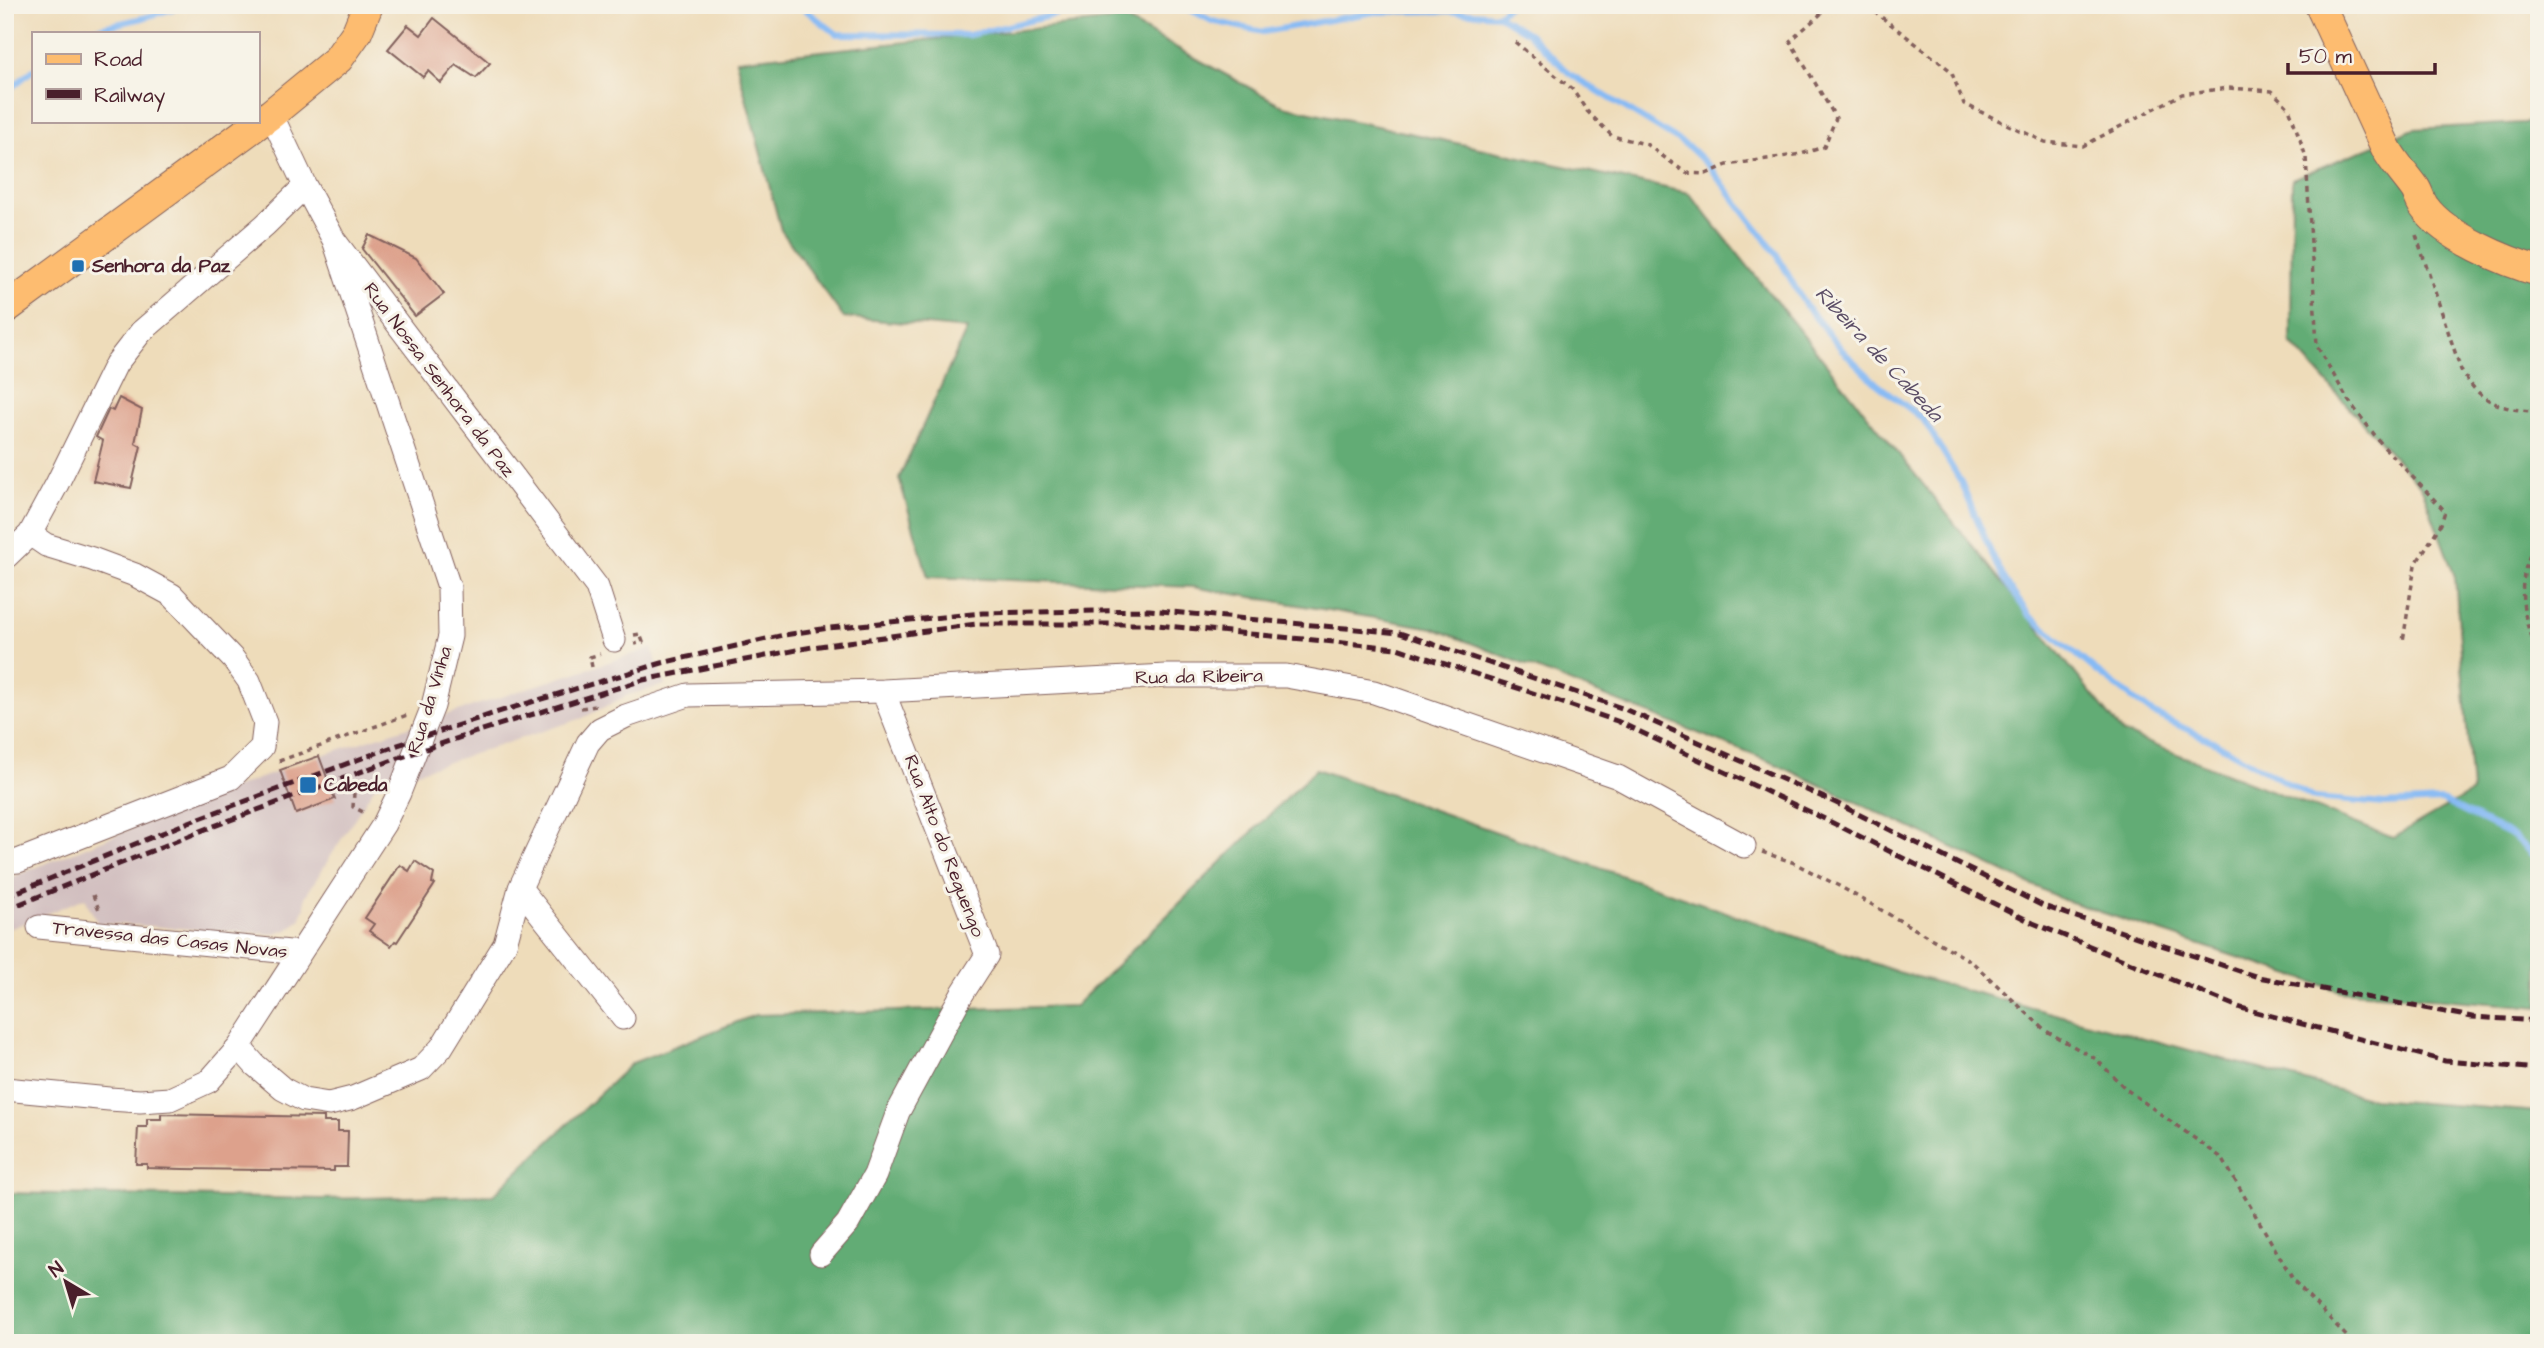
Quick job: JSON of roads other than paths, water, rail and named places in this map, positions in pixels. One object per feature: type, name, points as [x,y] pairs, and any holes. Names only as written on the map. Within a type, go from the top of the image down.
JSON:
[{"type":"main road","points":[[5,309],[271,114],[338,59],[357,32],[368,5]]},
{"type":"main road","points":[[2328,14],[2386,148],[2398,169],[2416,190],[2425,208],[2451,230],[2486,252],[2539,271]]},
{"type":"main road","points":[[2416,190],[2435,197],[2507,241],[2539,251]]},
{"type":"street","name":"Rua Nossa Senhora da Paz","points":[[271,114],[334,240],[597,587],[614,640]]},
{"type":"street","points":[[5,558],[30,534],[116,364],[141,332],[265,225],[305,186]]},
{"type":"street","name":"Rua da Vinha","points":[[239,1046],[384,824],[433,706],[450,636],[449,587],[334,240]]},
{"type":"street","points":[[5,862],[18,862],[231,778],[262,747],[265,722],[249,681],[234,660],[172,595],[135,575],[46,545],[30,534]]},
{"type":"street","name":"Rua da Ribeira","points":[[520,888],[588,743],[600,729],[626,716],[688,695],[883,691],[1166,676],[1286,676],[1374,692],[1618,776],[1744,846]]},
{"type":"street","name":"Rua Alto do Reguengo","points":[[821,1254],[848,1223],[875,1175],[898,1112],[961,994],[987,955],[883,691]]},
{"type":"street","points":[[520,888],[623,1018]]},
{"type":"street","points":[[5,1088],[109,1100],[170,1099],[209,1081],[239,1046],[255,1065],[283,1088],[304,1100],[329,1104],[352,1098],[421,1069],[441,1048],[505,944],[520,888]]},
{"type":"street","name":"Travessa das Casas Novas","points":[[39,927],[300,953]]},
{"type":"waterway","name":"Ribeira de Cabeda","points":[[87,32],[186,5]]},
{"type":"waterway","name":"Ribeira de Cabeda","points":[[799,5],[837,34],[969,35],[1054,15],[1080,5]]},
{"type":"waterway","name":"Ribeira de Cabeda","points":[[1181,5],[1212,21],[1263,32],[1374,12],[1444,11],[1498,15],[1528,33],[1570,74],[1689,147],[1710,167],[1776,253],[1805,305],[1844,352],[1877,384],[1923,419],[1961,482],[2009,587],[2029,615],[2095,670],[2152,713],[2216,743],[2314,798],[2384,804],[2442,801],[2513,836],[2539,861]]},
{"type":"waterway","points":[[1498,15],[1509,5]]},
{"type":"waterway","name":"Ribeira de Cabeda","points":[[5,93],[32,71]]},
{"type":"railway","points":[[5,897],[189,822],[395,746],[662,663],[784,635],[829,628],[983,613],[1149,610],[1400,633],[1622,708],[1836,803],[2043,906],[2258,977],[2472,1017],[2539,1021]]},
{"type":"railway","points":[[5,910],[206,829],[390,761],[643,680],[812,647],[976,624],[1146,624],[1397,648],[1617,721],[1827,820],[2033,923],[2241,1008],[2445,1061],[2539,1069]]},
{"type":"place","name":"Senhora da Paz","points":[[78,266]]},
{"type":"place","name":"Cabeda","points":[[308,785]]}]
